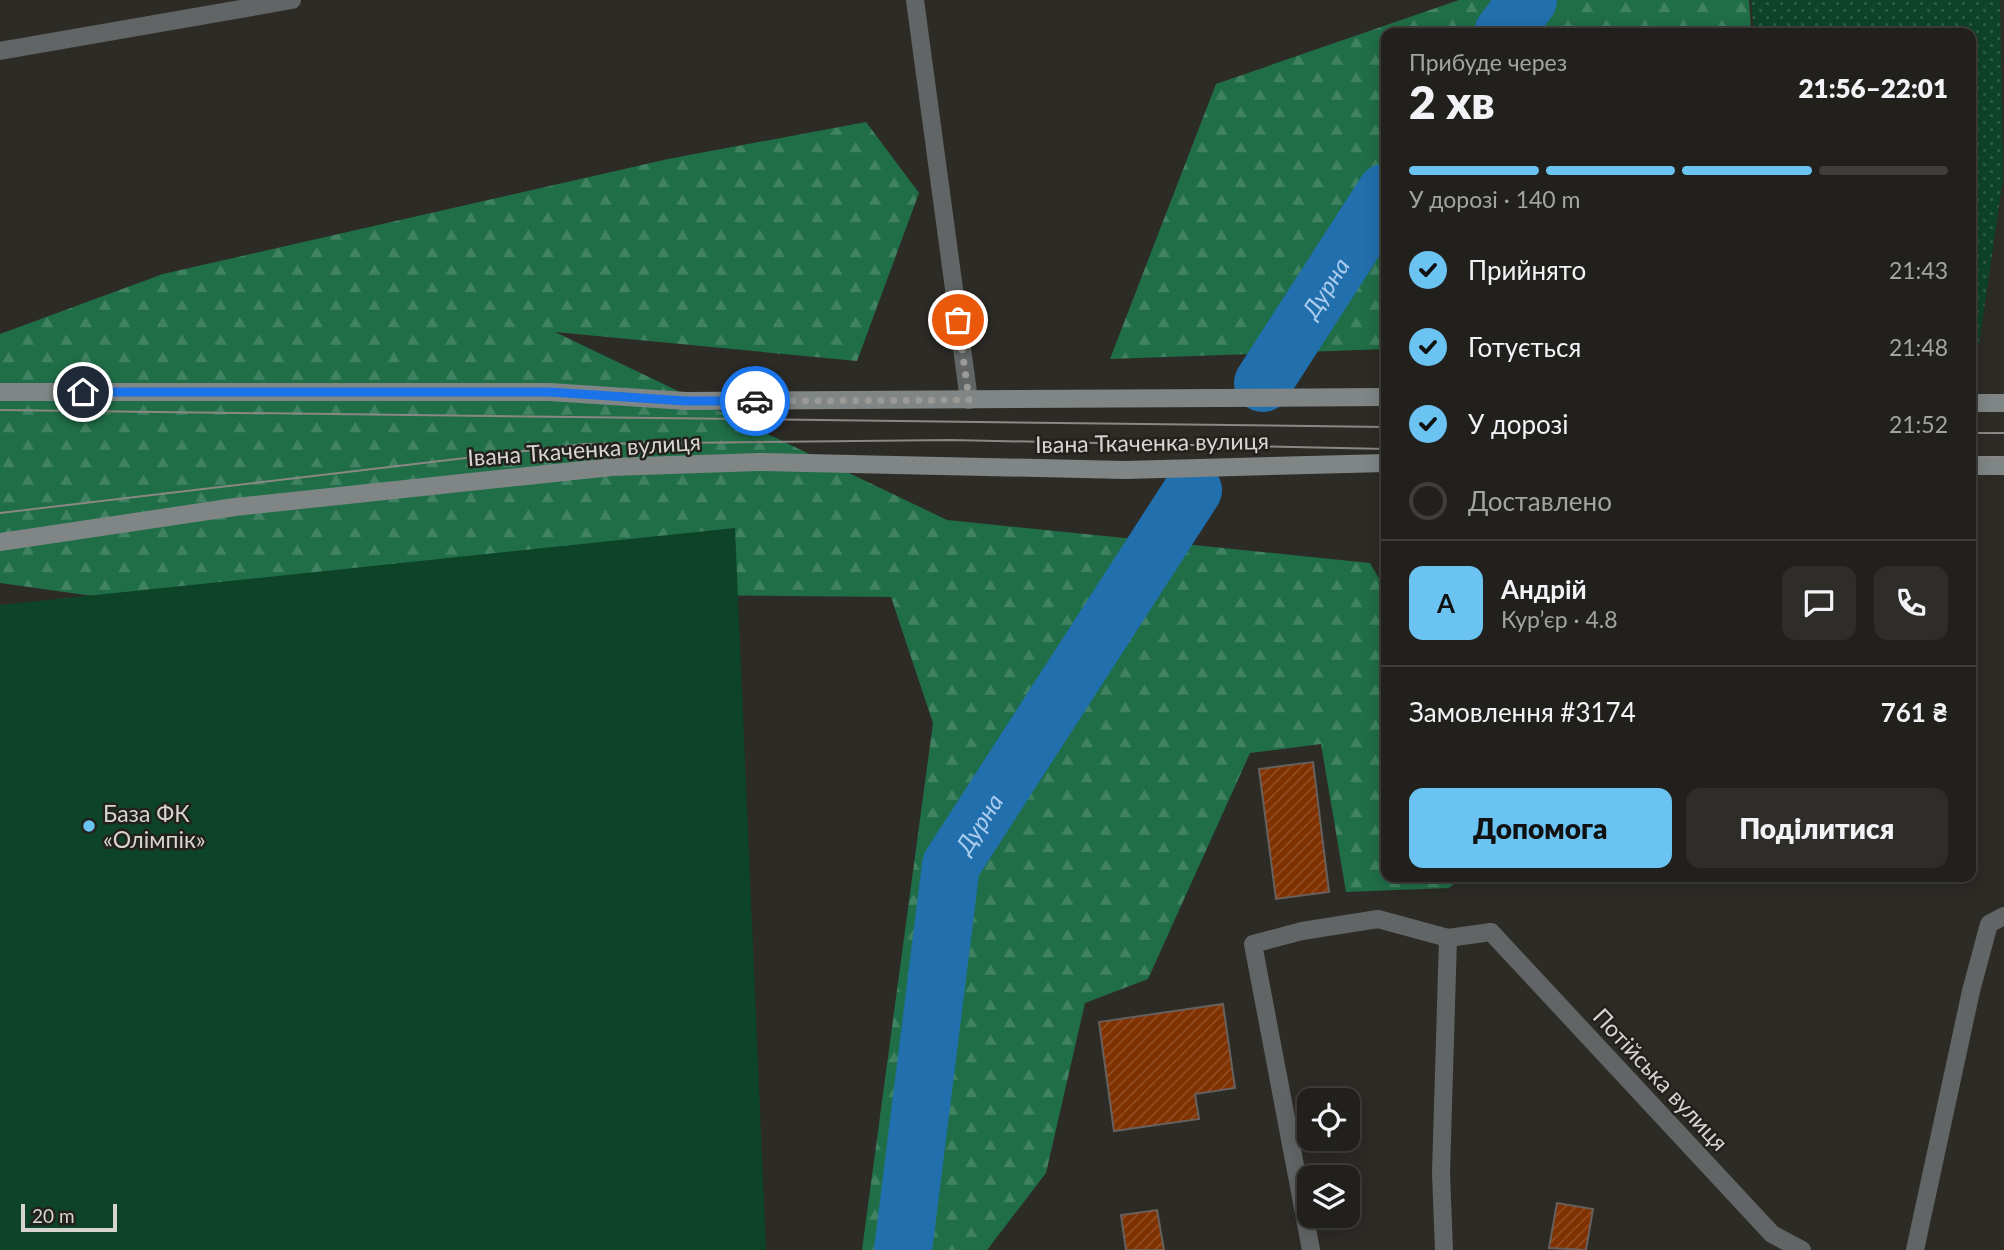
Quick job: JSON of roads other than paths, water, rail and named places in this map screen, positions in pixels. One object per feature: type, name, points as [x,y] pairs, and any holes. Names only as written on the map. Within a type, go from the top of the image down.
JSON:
[{"type":"main road","name":"Івана Ткаченка вулиця","points":[[0,392],[550,392],[686,401],[1381,397]]},
{"type":"main road","points":[[1976,403],[2004,403]]},
{"type":"main road","name":"Івана Ткаченка вулиця","points":[[0,542],[235,507],[612,467],[759,462],[1125,470],[1381,463]]},
{"type":"main road","points":[[1976,466],[2004,466]]},
{"type":"street","points":[[0,51],[292,0]]},
{"type":"street","points":[[915,0],[969,400]]},
{"type":"street","points":[[1915,1250],[1989,924],[2004,916]]},
{"type":"street","points":[[1311,1250],[1253,944],[1301,931],[1378,919],[1448,938],[1441,1173],[1444,1250]]},
{"type":"street","name":"Потійська вулиця","points":[[1448,938],[1491,932],[1772,1234],[1802,1250]]},
{"type":"waterway","name":"Дурна","points":[[1507,28],[1528,0]]},
{"type":"waterway","name":"Дурна","points":[[1263,383],[1381,200]]},
{"type":"waterway","name":"Дурна","points":[[903,1250],[951,865],[1193,490]]},
{"type":"tram line","points":[[0,410],[1381,427]]},
{"type":"tram line","points":[[1976,433],[2004,433]]},
{"type":"tram line","points":[[0,513],[585,444],[951,440],[1381,449]]},
{"type":"tram line","points":[[1976,457],[2004,457]]},
{"type":"place","name":"База ФК «Олімпік»","points":[[89,826]]}]
